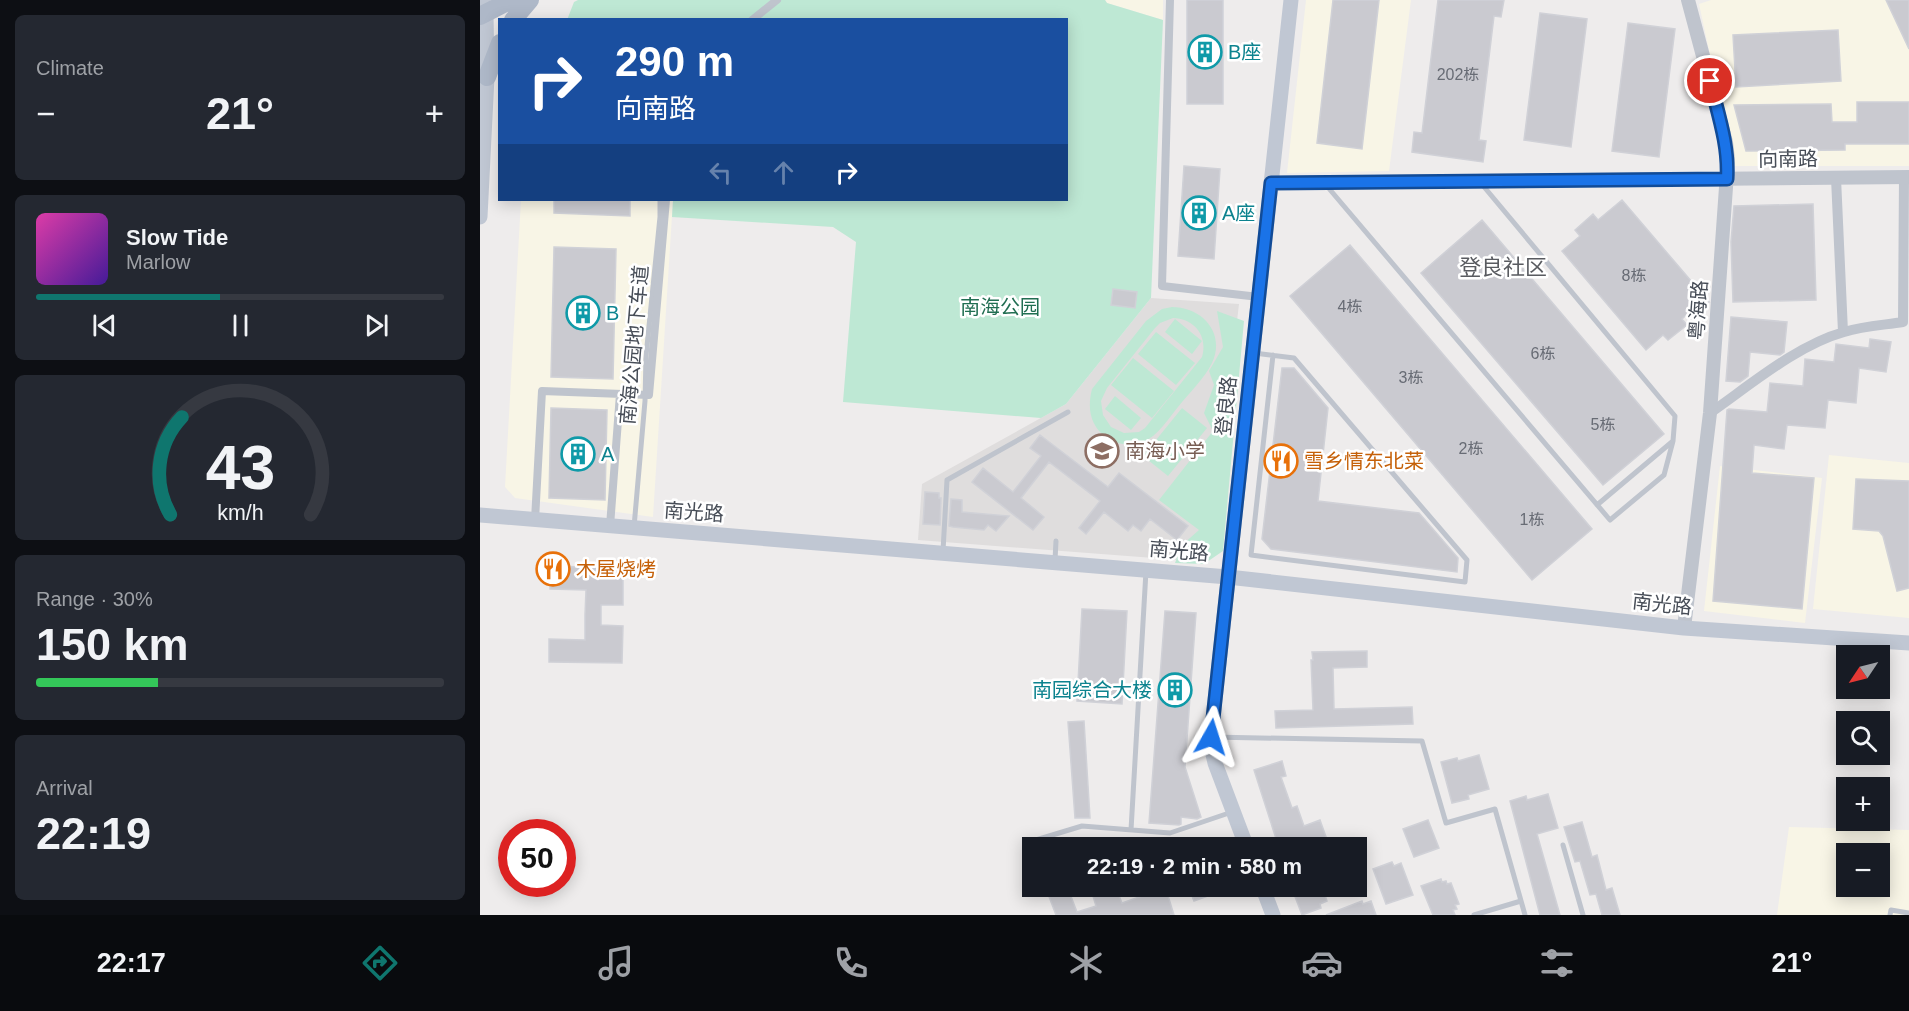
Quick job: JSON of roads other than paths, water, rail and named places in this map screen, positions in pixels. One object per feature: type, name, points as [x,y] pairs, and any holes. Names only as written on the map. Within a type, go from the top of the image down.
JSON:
[{"type":"main road","points":[[480,218],[487,77],[483,10],[511,0]]},
{"type":"main road","points":[[515,18],[530,0]]},
{"type":"main road","name":"登良路","points":[[1243,837],[1212,754],[1211,737],[1291,0]]},
{"type":"main road","points":[[487,77],[498,48]]},
{"type":"main road","name":"南光路","points":[[480,515],[1146,569],[1684,627],[1909,643]]},
{"type":"main road","points":[[1266,897],[1273,915]]},
{"type":"street","points":[[754,18],[777,0]]},
{"type":"street","points":[[1170,0],[1162,286],[1259,297]]},
{"type":"street","name":"粤海路","points":[[1684,627],[1710,413],[1728,159],[1726,142],[1688,0]]},
{"type":"street","points":[[1710,413],[1783,362],[1812,346],[1844,332],[1904,322],[1906,177]]},
{"type":"street","name":"向南路","points":[[1271,183],[1906,177]]},
{"type":"street","points":[[1836,178],[1844,332]]},
{"type":"street","points":[[535,520],[542,391],[649,395],[666,201]]},
{"type":"street","points":[[610,526],[620,394]]},
{"type":"lane","points":[[761,18],[783,0]]},
{"type":"lane","points":[[1324,183],[1610,520],[1664,475],[1673,441],[1675,416],[1479,181]]},
{"type":"lane","name":"南海公园地下车道","points":[[633,528],[660,201]]},
{"type":"lane","points":[[1253,353],[1273,355],[1294,358],[1467,560],[1466,582],[1251,555],[1273,355]]},
{"type":"lane","points":[[943,553],[947,480],[1068,412]]},
{"type":"lane","points":[[1597,505],[1673,441]]},
{"type":"lane","points":[[1055,562],[1056,541]]},
{"type":"lane","points":[[1131,830],[1146,569]]},
{"type":"lane","points":[[1211,737],[1422,741],[1446,822],[1494,809],[1525,915]]},
{"type":"lane","points":[[1046,837],[1082,826],[1170,833],[1233,811]]},
{"type":"lane","points":[[1563,845],[1583,915]]},
{"type":"lane","points":[[1474,915],[1521,901]]},
{"type":"lane","points":[[1890,915],[1891,910],[1909,913]]},
{"type":"place","name":"B座","points":[[1205,52]]},
{"type":"place","name":"A座","points":[[1199,213]]},
{"type":"place","name":"B","points":[[583,313]]},
{"type":"place","name":"南海小学","points":[[1102,451]]},
{"type":"place","name":"A","points":[[578,454]]},
{"type":"place","name":"雪乡情东北菜","points":[[1281,461]]},
{"type":"place","name":"木屋烧烤","points":[[553,569]]},
{"type":"place","name":"南园综合大楼","points":[[1175,690]]},
{"type":"district","name":"登良社区","points":[[1503,267]]},
{"type":"park label","name":"南海公园","points":[[1000,307]]}]
